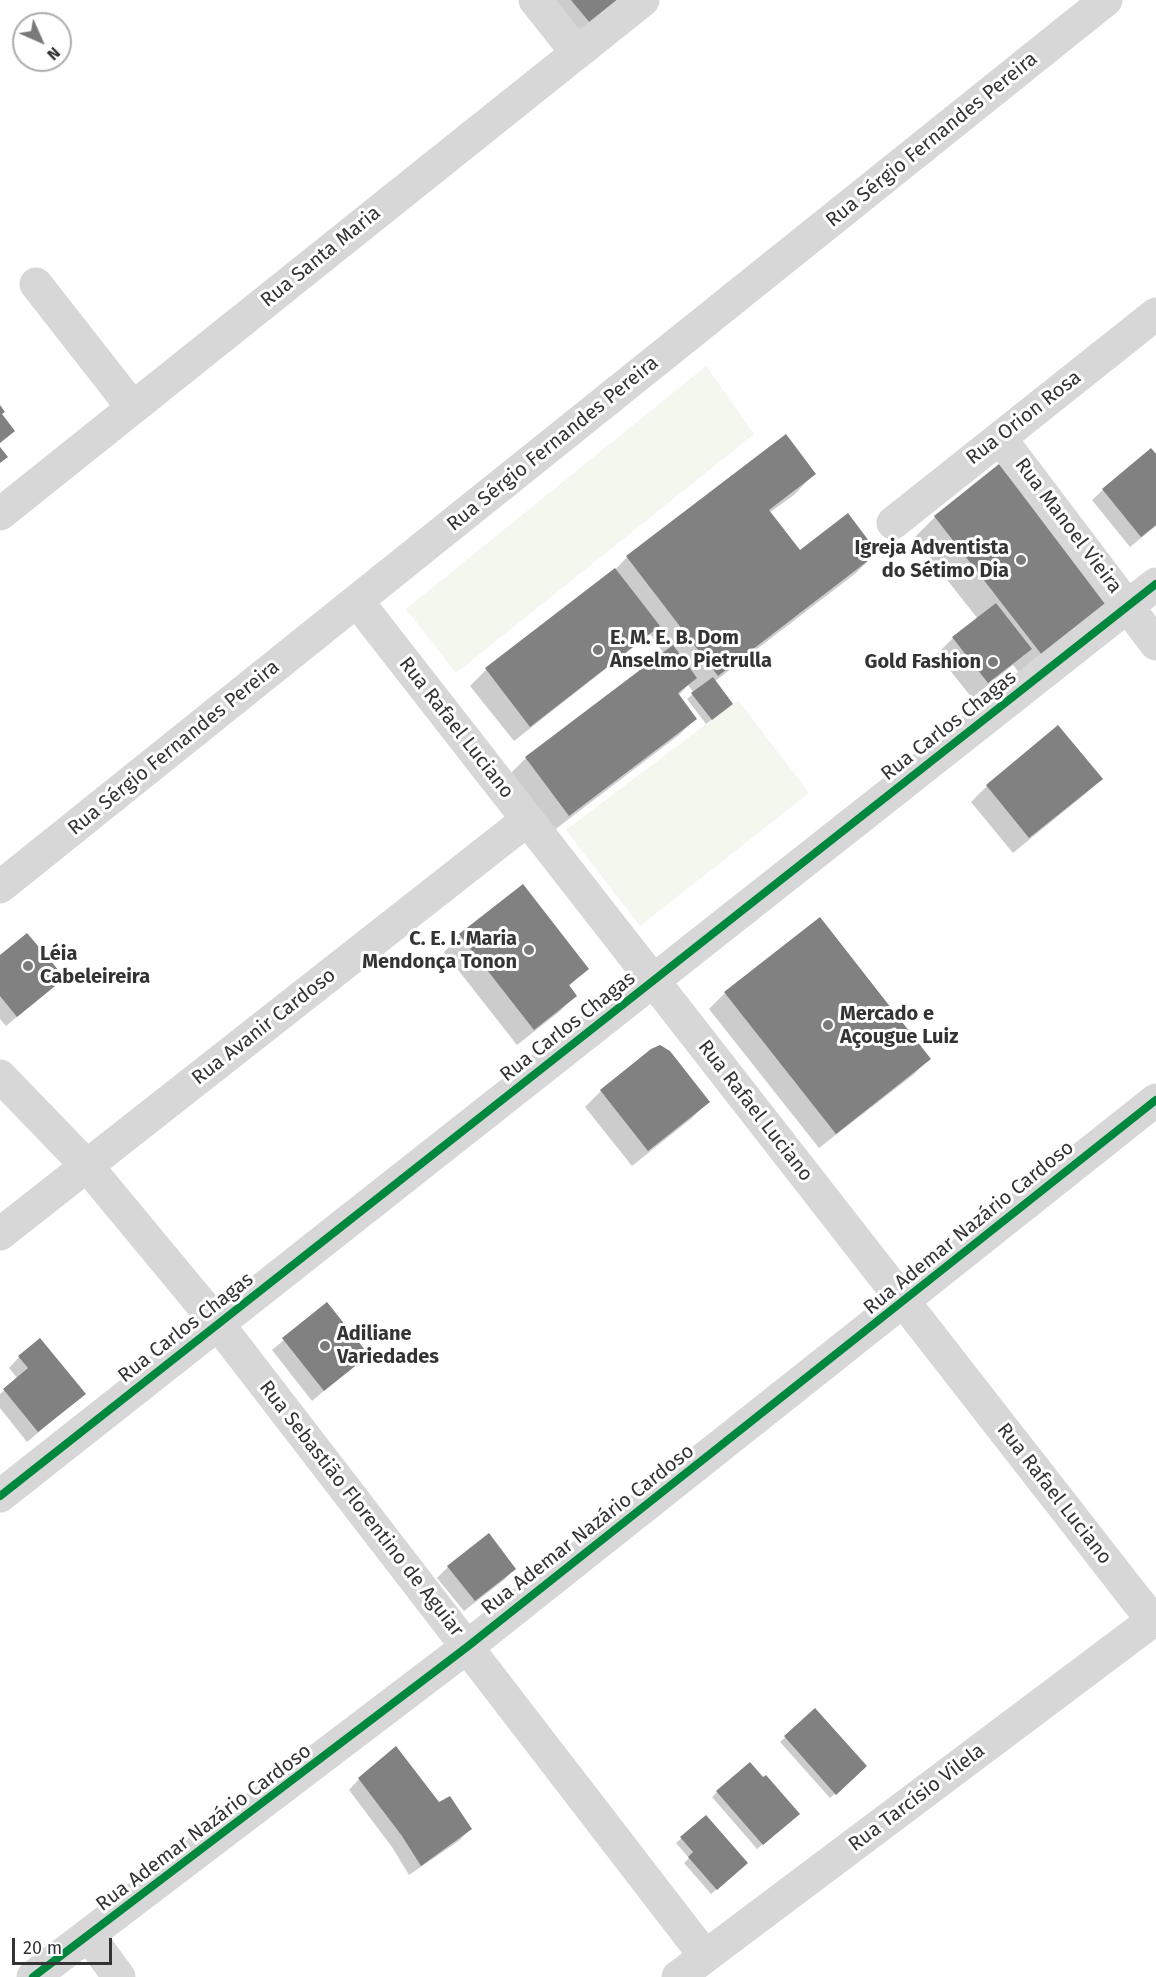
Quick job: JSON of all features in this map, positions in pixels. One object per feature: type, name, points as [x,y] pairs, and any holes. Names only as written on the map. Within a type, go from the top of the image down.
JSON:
[{"type":"street","points":[[535,0],[576,53]]},
{"type":"street","name":"Rua Santa Maria","points":[[0,514],[643,0]]},
{"type":"street","name":"Rua Sérgio Fernandes Pereira","points":[[0,887],[1106,0]]},
{"type":"street","points":[[36,284],[133,408]]},
{"type":"street","name":"Rua Orion Rosa","points":[[893,522],[1156,314]]},
{"type":"street","name":"Rua Manoel Vieira","points":[[1000,438],[1156,644]]},
{"type":"street","name":"Rua Carlos Chagas","points":[[0,1496],[1156,585]]},
{"type":"street","name":"Rua Rafael Luciano","points":[[357,601],[1154,1620]]},
{"type":"street","name":"Rua Avanir Cardoso","points":[[0,1234],[527,820]]},
{"type":"street","name":"Rua Sebastião Florentino de Aguiar","points":[[0,1076],[87,1166],[218,1324],[705,1956]]},
{"type":"street","name":"Rua Ademar Nazário Cardoso","points":[[33,1977],[467,1647],[1156,1100]]},
{"type":"street","name":"Rua Tarcísio Vilela","points":[[678,1977],[1154,1620]]},
{"type":"street","points":[[88,1936],[119,1977]]},
{"type":"shaded area","points":[[706,366],[754,434],[456,673],[406,609]]},
{"type":"shaded area","points":[[738,700],[809,793],[640,926],[566,830]]},
{"type":"building","points":[[571,0],[619,0],[590,23]]},
{"type":"building","points":[[0,405],[5,412],[2,414],[15,431],[0,443]]},
{"type":"building","points":[[786,434],[816,474],[769,510],[800,550],[848,513],[878,553],[718,676],[626,556]]},
{"type":"building","points":[[0,447],[8,457],[0,463]]},
{"type":"building","points":[[1151,448],[1156,454],[1156,525],[1141,537],[1102,489]]},
{"type":"building","name":"Igreja Adventista do Sétimo Dia","points":[[999,464],[1108,603],[1042,655],[934,516]]},
{"type":"building","points":[[615,568],[660,626],[530,727],[485,668]]},
{"type":"building","points":[[996,603],[1032,649],[988,683],[952,637]]},
{"type":"building","points":[[673,645],[697,678],[678,693],[697,719],[569,816],[525,757]]},
{"type":"building","points":[[713,677],[733,704],[712,720],[691,693]]},
{"type":"building","points":[[1058,725],[1103,779],[1029,838],[986,785]]},
{"type":"building","points":[[523,884],[589,969],[569,985],[577,996],[534,1030],[459,934]]},
{"type":"building","name":"Mercado e Açougue Luiz","points":[[820,917],[931,1059],[836,1134],[724,992]]},
{"type":"building","name":"Léia Cabeleireira","points":[[27,933],[65,978],[17,1017],[0,996],[0,955]]},
{"type":"building","points":[[660,1045],[670,1051],[710,1102],[648,1151],[600,1090],[651,1049]]},
{"type":"building","name":"Adiliane Variedades","points":[[327,1302],[369,1355],[324,1391],[282,1338]]},
{"type":"building","points":[[40,1338],[86,1394],[38,1432],[3,1389],[28,1368],[18,1356]]},
{"type":"building","points":[[489,1533],[516,1569],[475,1601],[447,1566]]},
{"type":"building","points":[[815,1708],[867,1766],[836,1795],[784,1736]]},
{"type":"building","points":[[396,1746],[439,1802],[450,1796],[472,1829],[421,1866],[402,1836],[358,1778]]},
{"type":"building","points":[[750,1762],[763,1777],[766,1775],[800,1814],[763,1845],[716,1791]]},
{"type":"building","points":[[706,1815],[748,1863],[717,1890],[688,1857],[693,1852],[680,1837]]},
{"type":"cycle path","points":[[0,1496],[1156,584]]},
{"type":"cycle path","points":[[33,1977],[467,1647],[1156,1100]]},
{"type":"place","name":"Igreja Adventista do Sétimo Dia","points":[[1021,560]]},
{"type":"place","name":"E. M. E. B. Dom Anselmo Pietrulla","points":[[598,650]]},
{"type":"place","name":"Gold Fashion","points":[[993,662]]},
{"type":"place","name":"C. E. I. Maria Mendonça Tonon","points":[[529,950]]},
{"type":"place","name":"Léia Cabeleireira","points":[[28,966]]},
{"type":"place","name":"Mercado e Açougue Luiz","points":[[828,1025]]},
{"type":"place","name":"Adiliane Variedades","points":[[325,1346]]}]
